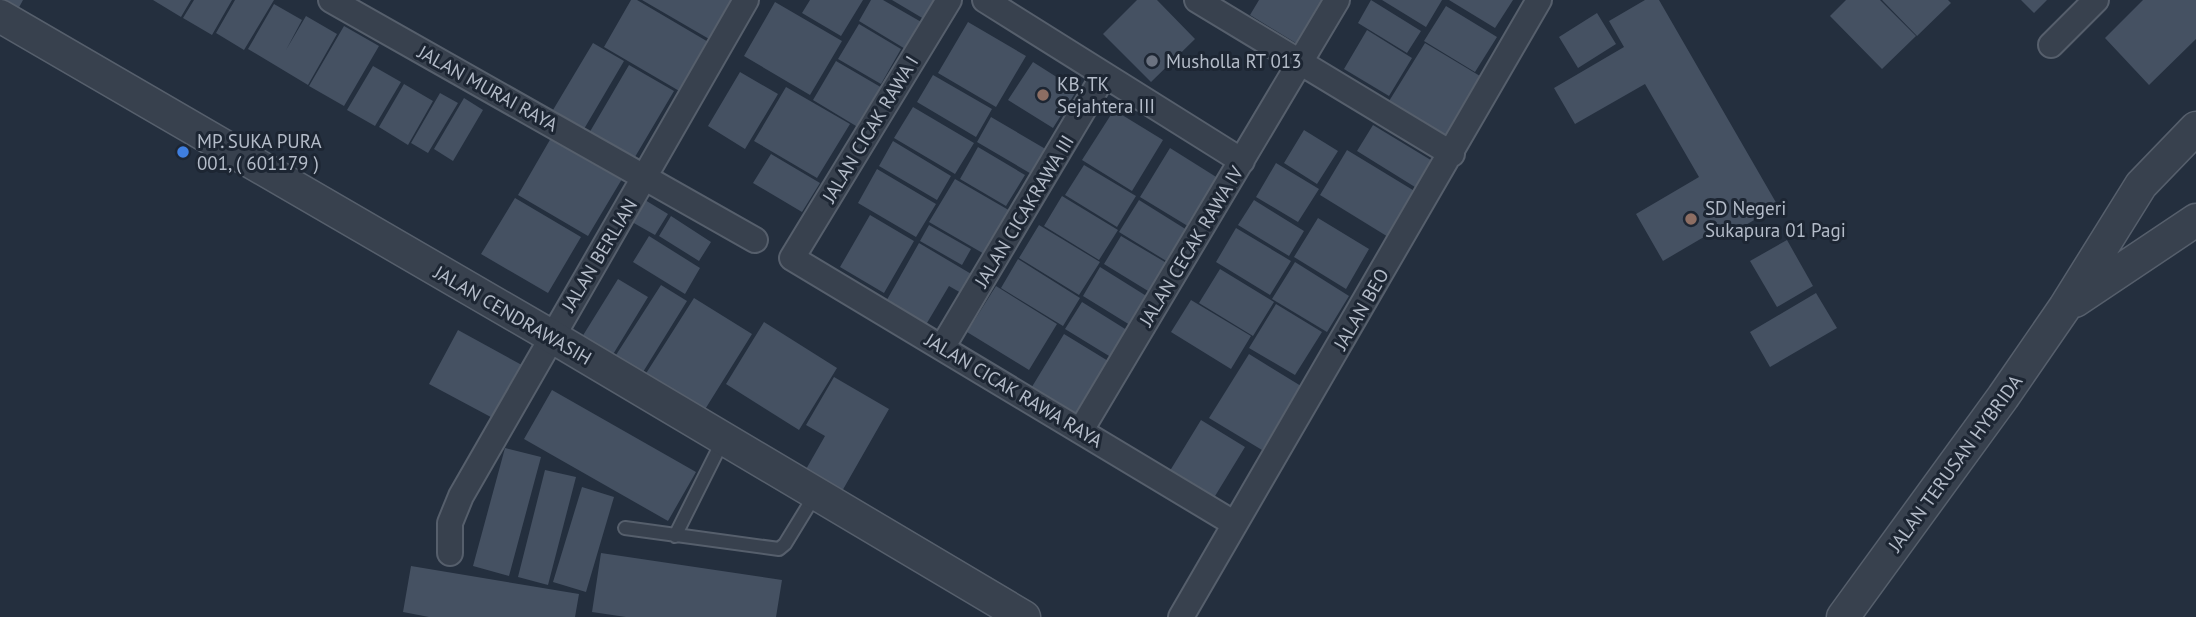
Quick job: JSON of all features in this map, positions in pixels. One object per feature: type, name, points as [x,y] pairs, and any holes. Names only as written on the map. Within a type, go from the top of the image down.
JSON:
[{"type":"street","name":"JALAN BERLIAN","points":[[450,553],[448,536],[455,508],[551,336],[746,0]]},
{"type":"street","name":"JALAN CICAK RAWA I","points":[[792,258],[949,0]]},
{"type":"street","points":[[985,0],[1242,161]]},
{"type":"street","points":[[1197,0],[1452,154]]},
{"type":"street","name":"JALAN CECAK RAWA IV","points":[[1081,430],[1337,0]]},
{"type":"street","name":"JALAN BEO","points":[[1181,617],[1539,0]]},
{"type":"street","points":[[2051,45],[2096,0]]},
{"type":"street","name":"JALAN MURAI RAYA","points":[[341,3],[646,176]]},
{"type":"street","name":"JALAN CENDRAWASIH","points":[[0,16],[551,336],[1024,617]]},
{"type":"street","name":"JALAN CICAKRAWA III","points":[[943,346],[1104,75]]},
{"type":"street","name":"JALAN TERUSAN HYBRIDA","points":[[1843,617],[2065,307],[2141,185],[2196,128]]},
{"type":"street","points":[[646,176],[755,240]]},
{"type":"street","name":"JALAN TERUSAN HYBRIDA","points":[[2065,307],[2196,220]]},
{"type":"street","name":"JALAN CICAK RAWA RAYA","points":[[792,258],[943,346],[1235,524]]},
{"type":"lane","points":[[676,536],[723,440]]},
{"type":"lane","points":[[625,528],[779,549],[785,544],[815,495]]},
{"type":"building","points":[[0,0],[23,0],[16,13],[0,3]]},
{"type":"building","points":[[153,0],[191,0],[181,17]]},
{"type":"building","points":[[194,0],[232,0],[212,35],[183,18]]},
{"type":"building","points":[[235,0],[274,0],[244,50],[216,33]]},
{"type":"building","points":[[631,0],[637,0],[710,43],[681,92],[604,47]]},
{"type":"building","points":[[642,0],[735,0],[716,43]]},
{"type":"building","points":[[810,0],[863,0],[841,36],[802,13]]},
{"type":"building","points":[[871,0],[883,0],[923,23],[907,50],[859,21]]},
{"type":"building","points":[[892,0],[942,0],[929,22]]},
{"type":"building","name":"Musholla RT 013","points":[[1137,0],[1157,0],[1195,39],[1151,82],[1103,34]]},
{"type":"building","points":[[1259,0],[1333,0],[1304,48],[1250,15]]},
{"type":"building","points":[[1371,0],[1421,31],[1407,53],[1358,23]]},
{"type":"building","points":[[1382,0],[1442,0],[1426,27]]},
{"type":"building","points":[[1449,0],[1513,0],[1495,28]]},
{"type":"building","points":[[1645,0],[1659,0],[1778,206],[1732,233],[1726,224],[1663,261],[1636,214],[1699,177],[1645,84],[1575,124],[1554,88],[1624,47],[1609,21]]},
{"type":"building","points":[[1846,0],[1880,0],[1916,36],[1882,69],[1830,16]]},
{"type":"building","points":[[1882,0],[1948,0],[1951,3],[1917,36]]},
{"type":"building","points":[[2021,0],[2047,0],[2034,13]]},
{"type":"building","points":[[2143,0],[2196,0],[2196,39],[2149,85],[2105,38]]},
{"type":"building","points":[[775,2],[842,41],[810,95],[744,56]]},
{"type":"building","points":[[274,4],[302,20],[286,50],[306,16],[337,34],[308,85],[248,49]]},
{"type":"building","points":[[1446,6],[1497,37],[1475,72],[1424,41]]},
{"type":"building","points":[[1597,13],[1616,44],[1578,68],[1559,37]]},
{"type":"building","points":[[968,22],[1026,56],[996,107],[938,73]]},
{"type":"building","points":[[859,24],[901,49],[881,84],[838,59]]},
{"type":"building","points":[[344,26],[379,46],[344,106],[309,86]]},
{"type":"building","points":[[1367,30],[1412,58],[1389,96],[1344,69]]},
{"type":"building","points":[[593,43],[624,61],[584,129],[553,110]]},
{"type":"building","points":[[1425,43],[1490,82],[1451,145],[1386,106]]},
{"type":"building","points":[[836,61],[884,89],[861,129],[813,100]]},
{"type":"building","name":"KB, TK Sejahtera III","points":[[1033,62],[1077,90],[1053,128],[1008,100]]},
{"type":"building","points":[[629,65],[674,91],[632,162],[588,135]]},
{"type":"building","points":[[373,66],[401,82],[375,126],[347,110]]},
{"type":"building","points":[[740,72],[778,94],[745,149],[708,126]]},
{"type":"building","points":[[933,75],[992,109],[976,137],[917,102]]},
{"type":"building","points":[[404,84],[433,101],[408,145],[379,127]]},
{"type":"building","points":[[786,87],[850,124],[817,178],[754,141]]},
{"type":"building","points":[[440,93],[458,103],[428,153],[411,143]]},
{"type":"building","points":[[464,98],[483,110],[453,161],[434,149]]},
{"type":"building","points":[[913,107],[974,143],[955,174],[894,138]]},
{"type":"building","points":[[1114,110],[1163,140],[1132,191],[1082,160]]},
{"type":"building","points":[[991,117],[1054,154],[1040,179],[977,142]]},
{"type":"building","points":[[1373,125],[1439,165],[1423,192],[1357,151]]},
{"type":"building","points":[[1304,130],[1338,151],[1317,184],[1284,163]]},
{"type":"building","points":[[551,138],[622,179],[588,236],[518,195]]},
{"type":"building","points":[[893,141],[951,176],[937,200],[879,166]]},
{"type":"building","points":[[978,147],[1025,175],[1006,206],[960,179]]},
{"type":"building","points":[[1170,148],[1221,180],[1191,228],[1140,197]]},
{"type":"building","points":[[1347,150],[1426,198],[1398,243],[1320,195]]},
{"type":"building","points":[[771,154],[820,183],[802,212],[753,183]]},
{"type":"building","points":[[1276,163],[1319,189],[1298,222],[1256,197]]},
{"type":"building","points":[[1084,165],[1136,196],[1117,227],[1065,195]]},
{"type":"building","points":[[877,169],[936,204],[916,237],[858,203]]},
{"type":"building","points":[[955,179],[1012,212],[986,255],[929,222]]},
{"type":"building","points":[[1062,196],[1118,230],[1099,260],[1044,226]]},
{"type":"building","points":[[515,198],[581,237],[548,293],[481,254]]},
{"type":"building","points":[[645,200],[668,214],[655,235],[632,222]]},
{"type":"building","points":[[1139,200],[1187,230],[1168,262],[1119,232]]},
{"type":"building","points":[[1254,200],[1304,231],[1289,256],[1238,225]]},
{"type":"building","points":[[870,215],[914,241],[884,293],[840,267]]},
{"type":"building","points":[[671,216],[711,242],[699,261],[659,236]]},
{"type":"building","points":[[1318,218],[1369,249],[1346,289],[1294,257]]},
{"type":"building","points":[[929,225],[971,249],[962,265],[920,241]]},
{"type":"building","points":[[1039,225],[1100,262],[1079,295],[1019,258]]},
{"type":"building","points":[[1236,228],[1291,261],[1270,295],[1216,262]]},
{"type":"building","points":[[649,236],[700,268],[685,294],[633,262]]},
{"type":"building","points":[[1121,236],[1170,265],[1153,294],[1104,264]]},
{"type":"building","points":[[1787,240],[1813,286],[1777,307],[1750,261]]},
{"type":"building","points":[[919,243],[978,278],[968,297],[949,286],[924,328],[884,305]]},
{"type":"building","points":[[1018,259],[1080,298],[1063,326],[1001,288]]},
{"type":"building","points":[[1295,262],[1349,296],[1327,332],[1272,299]]},
{"type":"building","points":[[1100,267],[1148,297],[1130,325],[1083,296]]},
{"type":"building","points":[[1220,269],[1274,302],[1253,336],[1199,303]]},
{"type":"building","points":[[618,279],[648,297],[612,356],[582,337]]},
{"type":"building","points":[[661,285],[687,301],[643,372],[616,355]]},
{"type":"building","points":[[996,286],[1057,324],[1029,370],[967,332]]},
{"type":"building","points":[[1816,293],[1837,328],[1770,367],[1750,332]]},
{"type":"building","points":[[694,298],[752,334],[704,411],[645,375]]},
{"type":"building","points":[[1191,300],[1251,336],[1231,369],[1171,332]]},
{"type":"building","points":[[1082,302],[1130,332],[1114,359],[1065,329]]},
{"type":"building","points":[[1276,304],[1322,332],[1295,375],[1249,348]]},
{"type":"building","points":[[764,322],[837,368],[799,430],[726,384]]},
{"type":"building","points":[[458,330],[531,370],[502,423],[429,384]]},
{"type":"building","points":[[1064,334],[1118,367],[1081,428],[1027,395]]},
{"type":"building","points":[[1249,354],[1301,386],[1262,450],[1209,418]]},
{"type":"building","points":[[834,377],[889,409],[841,493],[805,471],[825,436],[806,425]]},
{"type":"building","points":[[552,390],[696,472],[668,521],[524,439]]},
{"type":"building","points":[[1201,420],[1245,447],[1212,501],[1168,474]]},
{"type":"building","points":[[505,448],[541,457],[509,576],[473,566]]},
{"type":"building","points":[[545,470],[576,477],[548,585],[518,577]]},
{"type":"building","points":[[582,487],[614,497],[586,592],[553,582]]},
{"type":"building","points":[[601,553],[782,580],[776,617],[626,617],[592,612]]},
{"type":"building","points":[[411,566],[579,594],[575,617],[429,617],[403,612]]},
{"type":"place","name":"Musholla RT 013","points":[[1152,61]]},
{"type":"place","name":"KB, TK Sejahtera III","points":[[1043,95]]},
{"type":"place","name":"MP. SUKA PURA 001, ( 601179 )","points":[[183,152]]},
{"type":"place","name":"SD Negeri Sukapura 01 Pagi","points":[[1691,219]]}]
